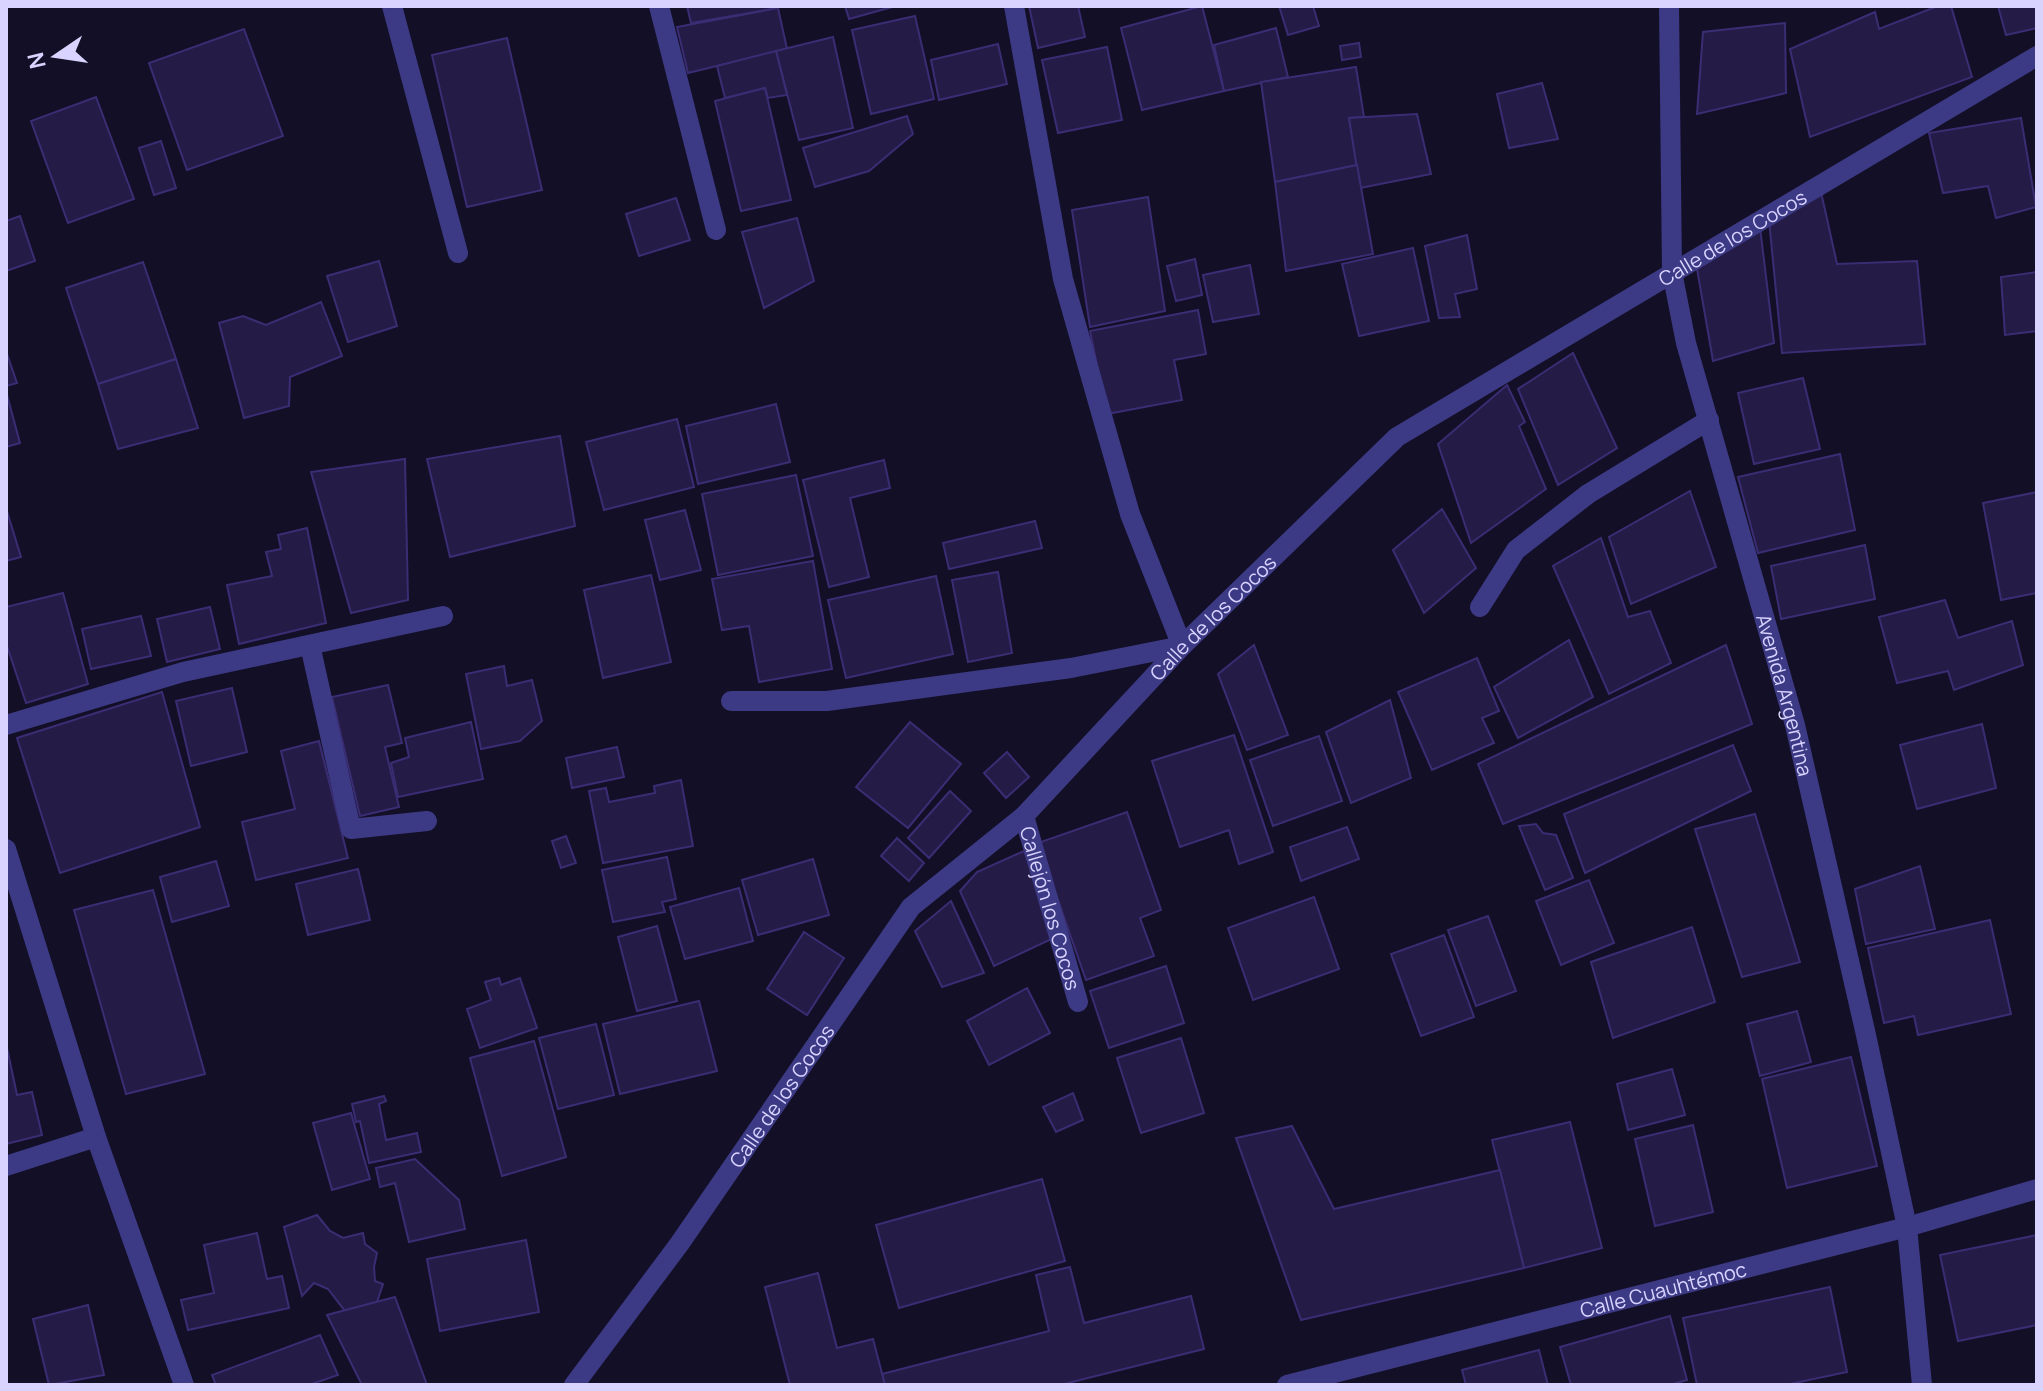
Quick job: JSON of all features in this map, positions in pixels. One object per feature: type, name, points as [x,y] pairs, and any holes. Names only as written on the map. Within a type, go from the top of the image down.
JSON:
[{"type":"street","points":[[392,6],[458,253]]},
{"type":"street","points":[[659,6],[716,230]]},
{"type":"street","points":[[731,701],[827,701],[1071,668],[1182,646],[1130,514],[1063,279],[1014,6]]},
{"type":"street","name":"Avenida Argentina","points":[[1669,6],[1672,272],[1686,343],[1795,725],[1907,1227],[1922,1385]]},
{"type":"street","name":"Calle de los Cocos","points":[[574,1385],[680,1243],[911,907],[1024,816],[1182,646],[1397,437],[2037,56]]},
{"type":"street","points":[[1480,607],[1516,550],[1588,494],[1709,420]]},
{"type":"street","points":[[6,725],[183,672],[443,616]]},
{"type":"street","points":[[310,645],[351,829],[427,821]]},
{"type":"street","name":"Callejón los Cocos","points":[[1024,816],[1078,1002]]},
{"type":"street","points":[[6,849],[96,1137],[184,1385]]},
{"type":"street","points":[[6,1166],[96,1137]]},
{"type":"street","name":"Calle Cuauhtémoc","points":[[1287,1385],[1907,1227],[2037,1189]]},
{"type":"building","points":[[687,6],[778,6],[778,8],[691,23]]},
{"type":"building","points":[[845,6],[896,6],[849,19]]},
{"type":"building","points":[[1029,6],[1078,6],[1085,37],[1038,48]]},
{"type":"building","points":[[1202,6],[1224,91],[1142,110],[1121,28]]},
{"type":"building","points":[[1279,6],[1313,6],[1319,26],[1288,35]]},
{"type":"building","points":[[1938,6],[1951,6],[1972,77],[1810,137],[1790,49],[1875,12],[1879,29]]},
{"type":"building","points":[[1998,6],[2037,6],[2037,28],[2006,35]]},
{"type":"building","points":[[778,8],[787,49],[688,73],[677,27]]},
{"type":"building","points":[[915,16],[934,99],[871,114],[852,30]]},
{"type":"building","points":[[1785,23],[1786,93],[1697,114],[1703,32]]},
{"type":"building","points":[[1276,28],[1288,77],[1224,91],[1214,45]]},
{"type":"building","points":[[244,29],[283,136],[187,170],[149,63]]},
{"type":"building","points":[[833,37],[853,128],[799,140],[776,51]]},
{"type":"building","points":[[507,38],[542,190],[467,207],[432,55]]},
{"type":"building","points":[[1359,43],[1361,57],[1342,60],[1340,46]]},
{"type":"building","points":[[998,44],[1007,84],[939,100],[931,60]]},
{"type":"building","points":[[1107,47],[1122,120],[1058,133],[1042,60]]},
{"type":"building","points":[[776,51],[787,95],[768,98],[765,88],[725,98],[717,66]]},
{"type":"building","points":[[1356,67],[1364,117],[1349,118],[1357,165],[1275,182],[1261,82]]},
{"type":"building","points":[[1542,83],[1558,139],[1509,148],[1497,94]]},
{"type":"building","points":[[765,88],[791,200],[741,211],[715,101]]},
{"type":"building","points":[[96,97],[134,199],[68,223],[31,121]]},
{"type":"building","points":[[1417,114],[1431,174],[1360,188],[1349,118]]},
{"type":"building","points":[[907,116],[913,134],[869,171],[815,187],[803,148]]},
{"type":"building","points":[[2021,118],[2036,207],[1996,218],[1988,186],[1943,193],[1929,133]]},
{"type":"building","points":[[161,141],[176,188],[154,195],[139,148]]},
{"type":"building","points":[[1357,165],[1373,254],[1286,271],[1275,182]]},
{"type":"building","points":[[1821,192],[1837,264],[1917,261],[1925,344],[1782,353],[1769,220]]},
{"type":"building","points":[[1148,197],[1165,311],[1090,327],[1072,210]]},
{"type":"building","points":[[676,198],[690,240],[639,256],[626,214]]},
{"type":"building","points":[[20,216],[35,261],[6,271],[6,221]]},
{"type":"building","points":[[797,218],[814,281],[764,308],[742,232]]},
{"type":"building","points":[[1760,227],[1774,343],[1713,361],[1696,263]]},
{"type":"building","points":[[1467,235],[1477,289],[1455,294],[1460,317],[1439,318],[1425,246]]},
{"type":"building","points":[[1413,248],[1429,321],[1359,336],[1342,264]]},
{"type":"building","points":[[1195,259],[1202,295],[1176,301],[1167,266]]},
{"type":"building","points":[[379,261],[397,326],[348,342],[327,276]]},
{"type":"building","points":[[143,262],[176,359],[98,384],[66,288]]},
{"type":"building","points":[[1250,265],[1259,314],[1213,322],[1203,275]]},
{"type":"building","points":[[2037,272],[2037,331],[2005,335],[2001,277]]},
{"type":"building","points":[[321,302],[342,356],[290,377],[289,406],[244,418],[219,323],[243,316],[266,325]]},
{"type":"building","points":[[1198,310],[1206,354],[1174,360],[1182,400],[1107,414],[1090,331]]},
{"type":"building","points":[[6,351],[17,383],[6,386]]},
{"type":"building","points":[[1573,353],[1617,448],[1558,485],[1518,389]]},
{"type":"building","points":[[176,359],[198,428],[118,449],[98,384]]},
{"type":"building","points":[[1803,378],[1820,449],[1754,464],[1738,393]]},
{"type":"building","points":[[1507,385],[1525,422],[1519,426],[1546,489],[1471,543],[1438,444]]},
{"type":"building","points":[[6,395],[20,443],[6,447]]},
{"type":"building","points":[[776,404],[790,462],[698,484],[686,426]]},
{"type":"building","points":[[677,419],[694,487],[604,510],[586,442]]},
{"type":"building","points":[[560,436],[575,526],[450,557],[427,459]]},
{"type":"building","points":[[1840,454],[1855,530],[1758,553],[1738,477]]},
{"type":"building","points":[[405,459],[408,600],[351,613],[311,472]]},
{"type":"building","points":[[884,460],[890,488],[850,498],[869,577],[829,587],[803,480]]},
{"type":"building","points":[[796,475],[813,556],[718,575],[702,494]]},
{"type":"building","points":[[1690,491],[1716,567],[1631,604],[1609,537]]},
{"type":"building","points":[[2037,492],[2037,593],[2001,600],[1983,503]]},
{"type":"building","points":[[6,508],[21,557],[6,561]]},
{"type":"building","points":[[1442,509],[1476,568],[1424,613],[1393,550]]},
{"type":"building","points":[[685,510],[701,570],[660,580],[645,520]]},
{"type":"building","points":[[1035,521],[1042,548],[949,569],[943,543]]},
{"type":"building","points":[[307,528],[326,623],[239,644],[227,585],[272,576],[266,552],[281,549],[278,535]]},
{"type":"building","points":[[1601,538],[1628,617],[1650,611],[1671,663],[1609,694],[1553,566]]},
{"type":"building","points":[[1865,545],[1875,599],[1781,619],[1771,566]]},
{"type":"building","points":[[813,561],[832,669],[759,682],[749,626],[722,630],[712,579]]},
{"type":"building","points":[[998,572],[1012,653],[968,662],[952,580]]},
{"type":"building","points":[[651,575],[671,662],[603,678],[584,590]]},
{"type":"building","points":[[936,576],[953,654],[846,678],[828,600]]},
{"type":"building","points":[[63,593],[88,684],[26,703],[6,643],[6,607]]},
{"type":"building","points":[[1945,600],[1958,638],[2012,621],[2023,665],[1954,690],[1948,671],[1897,683],[1879,617]]},
{"type":"building","points":[[210,607],[220,649],[167,662],[157,619]]},
{"type":"building","points":[[141,616],[151,656],[91,669],[82,629]]},
{"type":"building","points":[[1569,640],[1593,697],[1518,738],[1494,687]]},
{"type":"building","points":[[1254,645],[1288,735],[1247,750],[1218,674]]},
{"type":"building","points":[[1726,645],[1752,724],[1503,824],[1478,764]]},
{"type":"building","points":[[1477,658],[1499,711],[1482,718],[1494,743],[1432,770],[1398,692]]},
{"type":"building","points":[[504,666],[507,686],[532,680],[542,721],[520,741],[481,749],[466,674]]},
{"type":"building","points":[[388,685],[402,743],[385,747],[399,807],[360,816],[332,697]]},
{"type":"building","points":[[232,688],[247,752],[191,766],[176,701]]},
{"type":"building","points":[[162,692],[200,827],[60,873],[17,738]]},
{"type":"building","points":[[1390,700],[1411,778],[1351,803],[1326,732]]},
{"type":"building","points":[[471,722],[483,779],[398,797],[391,763],[409,757],[405,738]]},
{"type":"building","points":[[910,722],[961,764],[908,828],[856,787]]},
{"type":"building","points":[[1982,724],[1996,788],[1917,809],[1900,745]]},
{"type":"building","points":[[1234,735],[1273,852],[1239,864],[1229,830],[1180,847],[1152,761]]},
{"type":"building","points":[[1319,736],[1342,801],[1273,826],[1250,760]]},
{"type":"building","points":[[319,741],[348,858],[256,880],[242,822],[295,809],[281,751]]},
{"type":"building","points":[[1733,745],[1751,791],[1585,873],[1564,814]]},
{"type":"building","points":[[617,747],[624,777],[572,788],[566,758]]},
{"type":"building","points":[[1007,752],[1029,777],[1006,798],[984,773]]},
{"type":"building","points":[[681,780],[693,846],[603,863],[589,791],[606,788],[609,802],[655,793],[654,786]]},
{"type":"building","points":[[950,791],[971,811],[929,858],[908,838]]},
{"type":"building","points":[[1127,812],[1161,910],[1140,918],[1154,956],[1086,980],[1038,843]]},
{"type":"building","points":[[1755,814],[1800,962],[1742,977],[1695,829]]},
{"type":"building","points":[[1536,824],[1543,833],[1556,835],[1573,878],[1545,890],[1519,826]]},
{"type":"building","points":[[1347,827],[1359,859],[1301,881],[1290,847]]},
{"type":"building","points":[[566,836],[576,863],[561,868],[552,841]]},
{"type":"building","points":[[897,838],[924,863],[909,881],[881,856]]},
{"type":"building","points":[[1024,851],[1058,936],[994,966],[960,891],[977,872]]},
{"type":"building","points":[[667,857],[676,899],[662,902],[665,912],[613,922],[602,870]]},
{"type":"building","points":[[813,859],[829,915],[758,935],[742,880]]},
{"type":"building","points":[[216,861],[229,906],[172,922],[160,877]]},
{"type":"building","points":[[1920,866],[1935,929],[1866,944],[1855,889]]},
{"type":"building","points":[[358,869],[370,920],[308,935],[296,884]]},
{"type":"building","points":[[1589,880],[1614,943],[1561,965],[1536,901]]},
{"type":"building","points":[[739,888],[753,941],[685,959],[670,907]]},
{"type":"building","points":[[153,890],[205,1074],[126,1094],[74,910]]},
{"type":"building","points":[[1314,897],[1339,969],[1253,1000],[1228,928]]},
{"type":"building","points":[[951,901],[984,973],[942,987],[915,931]]},
{"type":"building","points":[[1488,916],[1516,991],[1476,1006],[1448,930]]},
{"type":"building","points":[[1990,920],[2011,1014],[1918,1035],[1914,1016],[1884,1023],[1868,948]]},
{"type":"building","points":[[657,926],[677,1001],[637,1011],[618,937]]},
{"type":"building","points":[[1692,927],[1715,1002],[1613,1038],[1591,962]]},
{"type":"building","points":[[804,932],[844,958],[807,1015],[767,989]]},
{"type":"building","points":[[1444,935],[1474,1017],[1421,1036],[1391,954]]},
{"type":"building","points":[[1166,966],[1184,1023],[1109,1048],[1090,991]]},
{"type":"building","points":[[499,978],[501,985],[520,978],[537,1028],[480,1048],[467,1009],[491,1000],[485,982]]},
{"type":"building","points":[[1027,988],[1050,1033],[989,1065],[967,1021]]},
{"type":"building","points":[[699,1001],[717,1071],[620,1094],[603,1024]]},
{"type":"building","points":[[1797,1011],[1811,1062],[1760,1076],[1747,1024]]},
{"type":"building","points":[[596,1024],[614,1095],[558,1109],[539,1038]]},
{"type":"building","points":[[1181,1038],[1204,1113],[1141,1133],[1117,1058]]},
{"type":"building","points":[[534,1041],[566,1157],[502,1176],[470,1058]]},
{"type":"building","points":[[6,1043],[17,1095],[32,1092],[42,1135],[6,1144]]},
{"type":"building","points":[[1851,1057],[1877,1166],[1787,1188],[1762,1079]]},
{"type":"building","points":[[1672,1069],[1685,1115],[1628,1130],[1617,1084]]},
{"type":"building","points":[[1073,1093],[1083,1120],[1056,1132],[1043,1107]]},
{"type":"building","points":[[384,1096],[386,1101],[379,1104],[386,1140],[417,1133],[421,1152],[369,1163],[360,1121],[356,1122],[352,1104]]},
{"type":"building","points":[[351,1113],[370,1179],[332,1190],[313,1123]]},
{"type":"building","points":[[1570,1122],[1602,1248],[1524,1268],[1492,1140]]},
{"type":"building","points":[[1693,1125],[1713,1212],[1655,1226],[1635,1139]]},
{"type":"building","points":[[1292,1126],[1334,1209],[1500,1170],[1524,1268],[1301,1320],[1236,1138]]},
{"type":"building","points":[[415,1159],[459,1200],[465,1229],[409,1242],[395,1183],[380,1187],[376,1168]]},
{"type":"building","points":[[1042,1179],[1065,1261],[899,1308],[876,1225]]},
{"type":"building","points":[[317,1215],[330,1231],[343,1238],[363,1233],[365,1244],[377,1253],[375,1281],[383,1284],[377,1302],[345,1311],[328,1289],[314,1283],[302,1296],[284,1227]]},
{"type":"building","points":[[257,1233],[267,1279],[282,1276],[289,1308],[188,1330],[181,1300],[214,1293],[204,1245]]},
{"type":"building","points":[[2037,1235],[2037,1325],[1958,1341],[1940,1255]]},
{"type":"building","points":[[526,1240],[539,1312],[440,1331],[427,1259]]},
{"type":"building","points":[[1070,1267],[1084,1323],[1191,1296],[1204,1349],[1060,1385],[885,1385],[882,1374],[1049,1331],[1036,1275]]},
{"type":"building","points":[[818,1273],[837,1348],[873,1339],[885,1385],[790,1385],[765,1287]]},
{"type":"building","points":[[1830,1287],[1847,1372],[1785,1385],[1697,1385],[1683,1318]]},
{"type":"building","points":[[395,1297],[427,1385],[362,1385],[327,1315]]},
{"type":"building","points":[[88,1305],[104,1375],[49,1385],[33,1319]]},
{"type":"building","points":[[1670,1316],[1687,1380],[1669,1385],[1571,1385],[1560,1347]]},
{"type":"building","points":[[320,1335],[338,1375],[309,1385],[216,1385],[212,1375]]},
{"type":"building","points":[[1539,1350],[1548,1385],[1466,1385],[1462,1370]]}]
